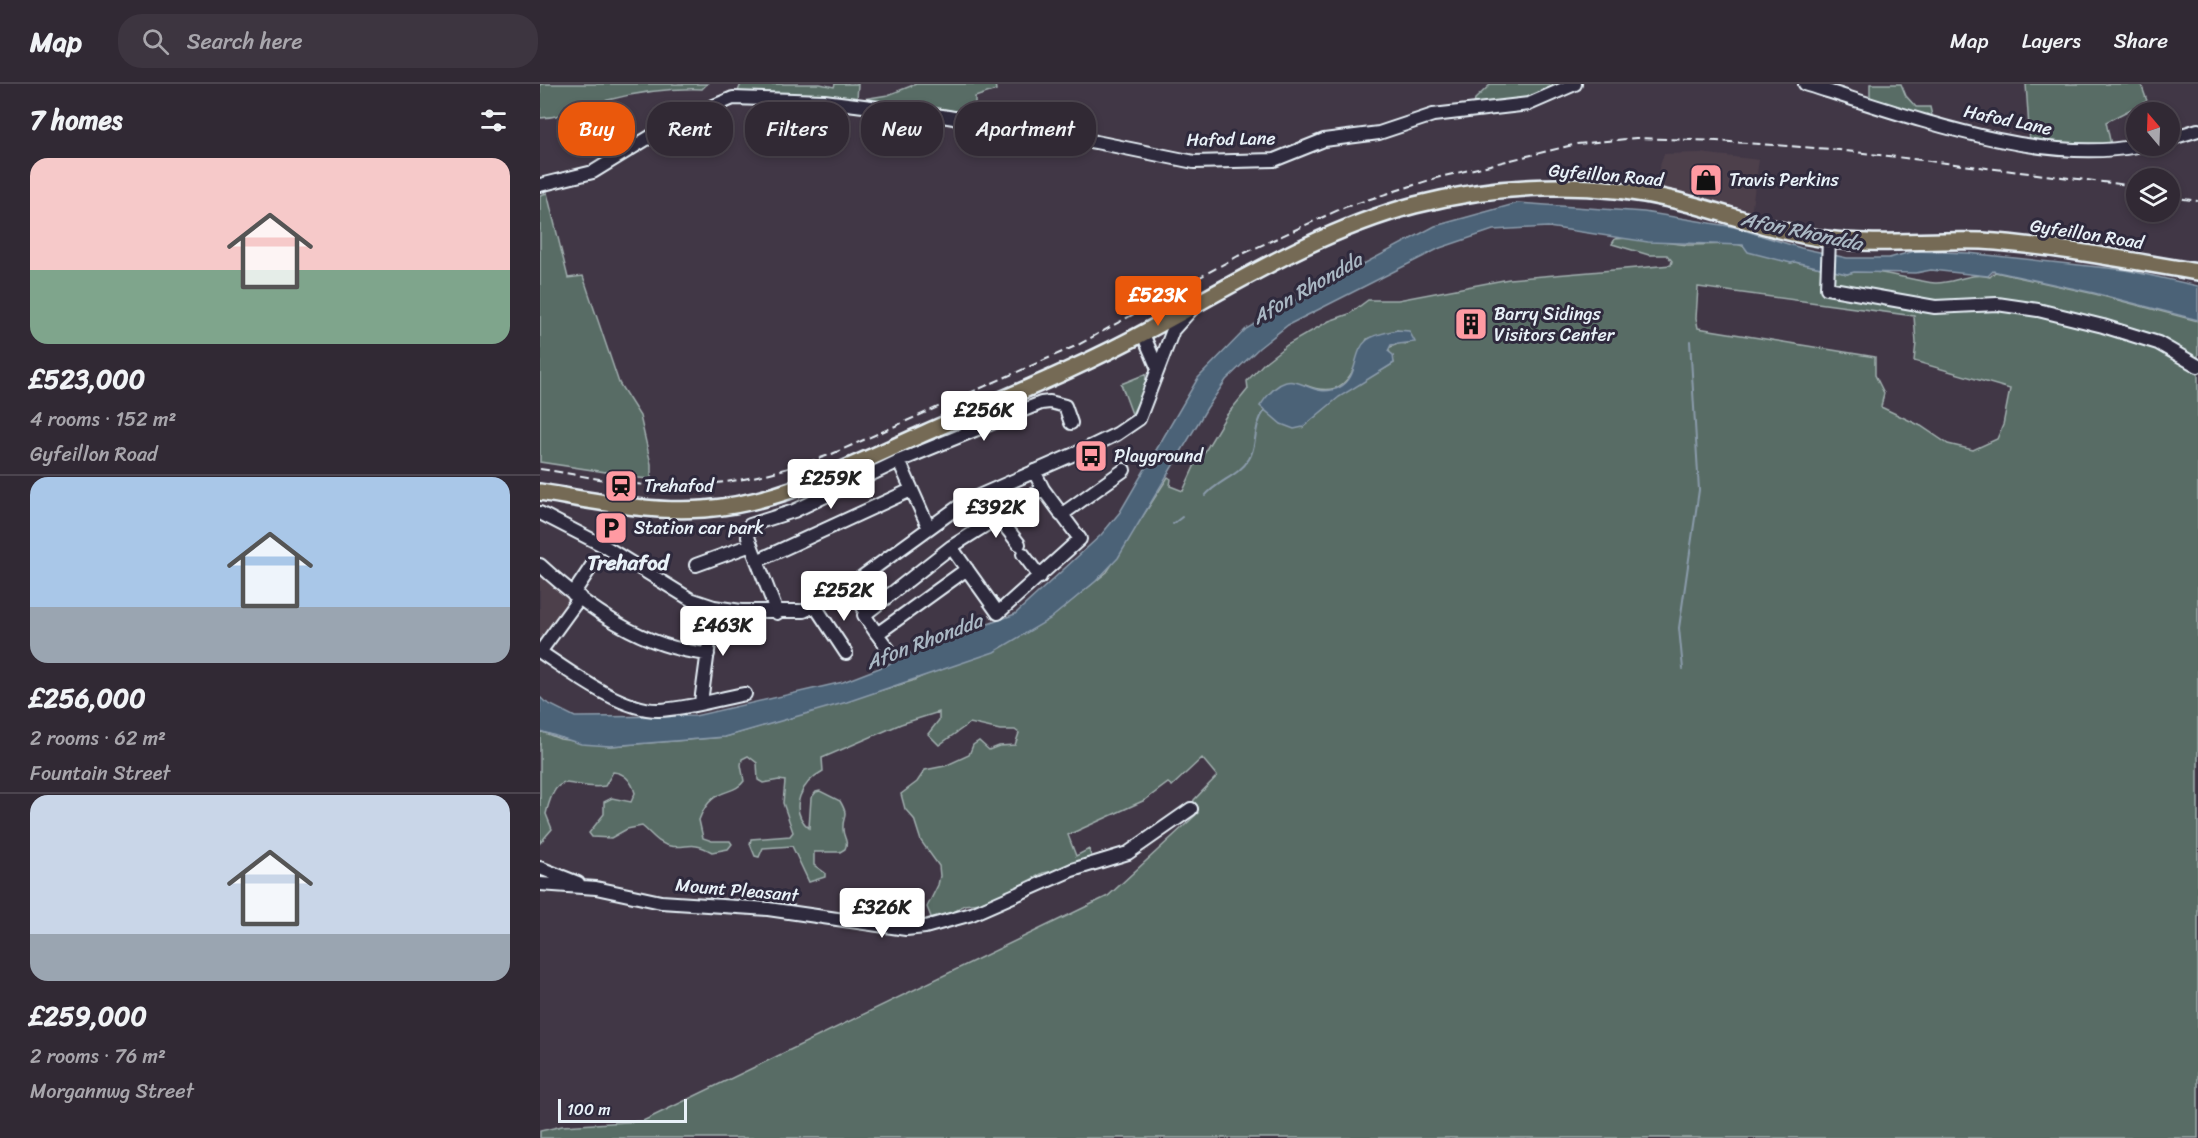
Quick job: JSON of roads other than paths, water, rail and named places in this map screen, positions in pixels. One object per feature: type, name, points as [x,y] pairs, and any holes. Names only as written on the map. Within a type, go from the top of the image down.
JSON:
[{"type":"main road","name":"Gyfeillon Road","points":[[540,492],[654,510],[706,509],[753,502],[803,486],[1143,334],[1298,251],[1377,218],[1444,199],[1507,189],[1558,188],[1637,194],[1672,200],[1829,245],[2024,244],[2198,272]]},
{"type":"street","name":"Hafod Lane","points":[[540,185],[593,172],[671,124],[733,98],[824,101],[942,116],[1205,162],[1274,160],[1324,140],[1379,133],[1433,115],[1529,104],[1575,84]]},
{"type":"street","name":"Hafod Lane","points":[[1805,84],[1968,132],[2051,149],[2126,147]]},
{"type":"street","points":[[2180,136],[2198,130]]},
{"type":"street","points":[[1829,245],[1827,288],[1935,307],[1997,304],[2060,315],[2158,343],[2198,366]]},
{"type":"street","points":[[540,513],[604,546],[666,587],[714,607],[777,613],[804,611],[848,587],[928,526],[965,502],[1117,434],[1139,419],[1173,330],[1195,305]]},
{"type":"street","points":[[1143,334],[1158,369]]},
{"type":"street","points":[[777,613],[748,537],[750,525],[794,511],[899,461],[1041,403],[1050,402],[1065,406],[1071,423]]},
{"type":"street","points":[[899,461],[928,526]]},
{"type":"street","points":[[1061,515],[1124,470]]},
{"type":"street","points":[[951,547],[998,613],[1040,577],[1080,539],[1042,489],[1034,471]]},
{"type":"street","points":[[865,614],[951,547],[1042,489]]},
{"type":"street","points":[[757,561],[911,490]]},
{"type":"street","points":[[997,516],[1040,577]]},
{"type":"street","points":[[696,566],[751,545]]},
{"type":"street","points":[[595,561],[576,596],[540,652],[591,685],[633,705],[659,710],[745,694]]},
{"type":"street","points":[[540,565],[576,596],[616,623],[653,642],[684,652],[708,654]]},
{"type":"street","points":[[878,634],[967,569]]},
{"type":"street","points":[[848,587],[889,650]]},
{"type":"street","points":[[815,606],[846,653]]},
{"type":"street","points":[[701,702],[714,607]]},
{"type":"street","name":"Mount Pleasant","points":[[540,884],[596,888],[661,902],[768,909],[906,929],[925,927],[972,914],[1072,870],[1128,853],[1191,808]]},
{"type":"street","points":[[540,868],[596,888]]},
{"type":"water","points":[[1518,203],[1644,212],[1734,227],[1801,248],[1847,258],[1889,258],[1915,251],[1968,253],[2126,270],[2198,286],[2198,320],[2094,293],[1993,271],[1988,276],[1931,270],[1916,273],[1854,272],[1847,274],[1748,252],[1743,245],[1648,242],[1548,227],[1493,230],[1440,248],[1288,325],[1259,348],[1226,380],[1207,408],[1118,558],[1096,581],[1050,619],[994,652],[847,702],[725,737],[610,746],[581,744],[540,731],[540,697],[545,702],[575,717],[695,716],[843,682],[887,665],[905,655],[1015,614],[1101,535],[1120,512],[1198,378],[1246,329],[1288,304],[1435,226]]},
{"type":"water","points":[[1397,330],[1409,331],[1415,342],[1391,345],[1388,351],[1393,355],[1394,363],[1339,397],[1303,427],[1294,429],[1281,424],[1260,406],[1282,383],[1300,383],[1328,391],[1340,387],[1350,377],[1359,351],[1367,340]]},
{"type":"waterway","points":[[1683,669],[1679,628],[1699,490],[1690,341]]},
{"type":"waterway","points":[[1205,496],[1245,465],[1252,454],[1258,423],[1265,410]]},
{"type":"waterway","points":[[1173,524],[1182,517]]},
{"type":"railway","points":[[540,469],[621,482],[672,486],[719,483],[810,462],[1078,345],[1238,256],[1345,207],[1436,178],[1577,144],[1636,138],[1830,149],[2126,185]]},
{"type":"railway","points":[[2180,199],[2198,201]]},
{"type":"place","name":"Travis Perkins","points":[[1706,180]]},
{"type":"place","name":"Barry Sidings Visitors Center","points":[[1471,324]]},
{"type":"place","name":"Playground","points":[[1091,456]]},
{"type":"place","name":"Trehafod","points":[[621,486]]},
{"type":"place","name":"Station car park","points":[[611,528]]},
{"type":"district","name":"Trehafod","points":[[628,563]]},
{"type":"water label","name":"Afon Rhondda","points":[[1802,231]]},
{"type":"water label","name":"Afon Rhondda","points":[[1307,288]]},
{"type":"water label","name":"Afon Rhondda","points":[[924,641]]}]
